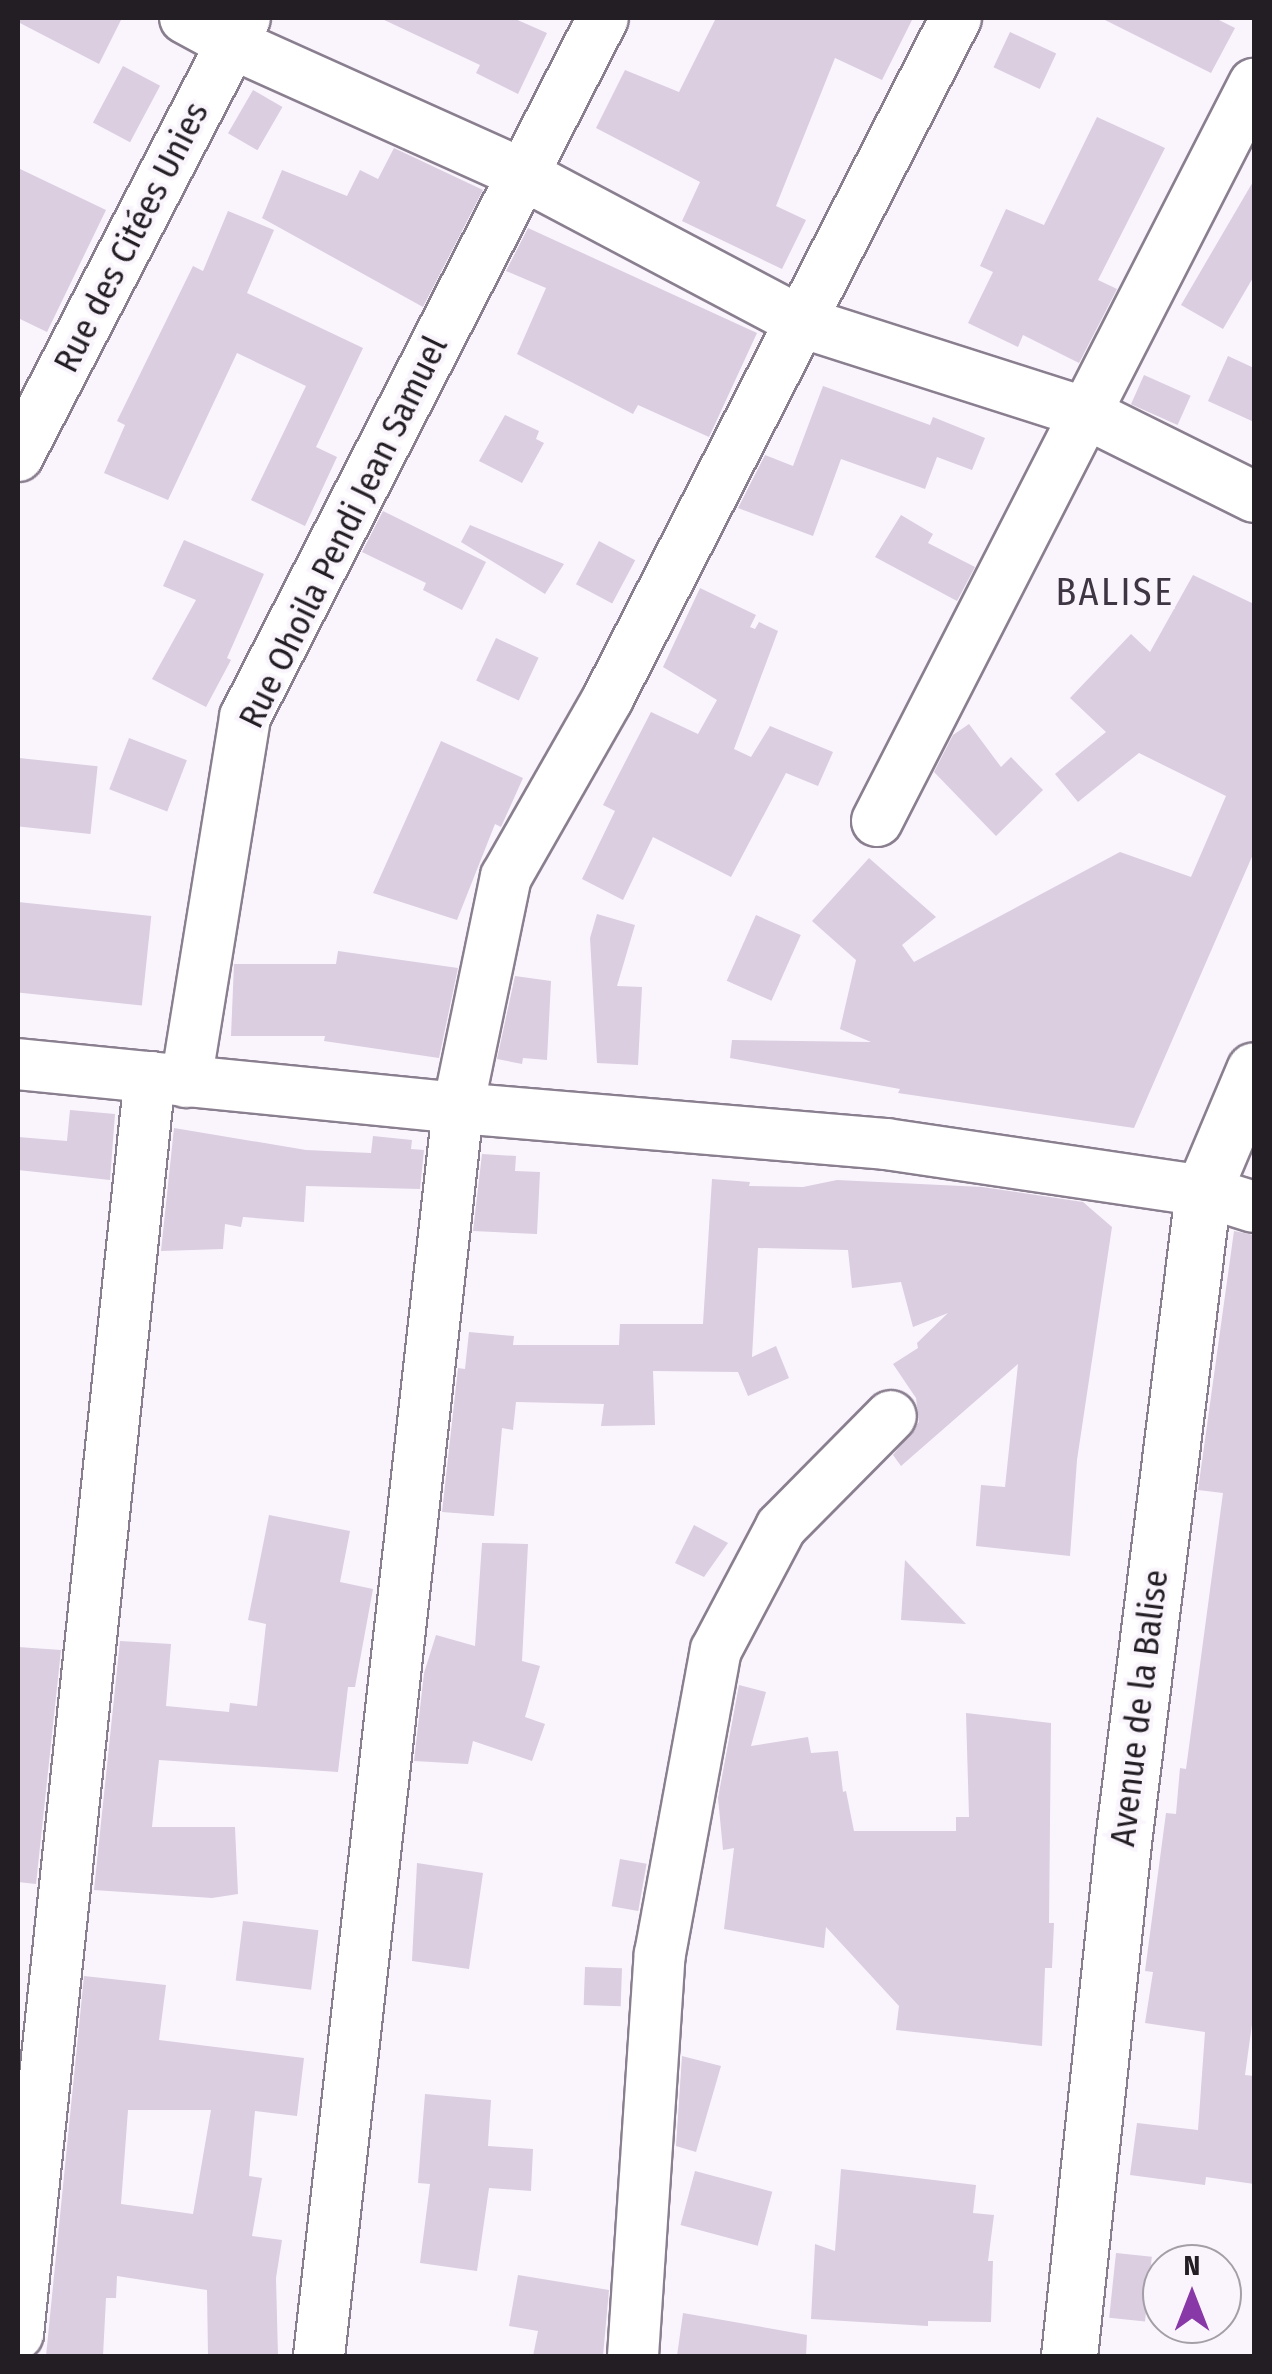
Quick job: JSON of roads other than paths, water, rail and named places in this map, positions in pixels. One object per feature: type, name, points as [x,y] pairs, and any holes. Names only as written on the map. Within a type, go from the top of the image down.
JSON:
[{"type":"street","points":[[185,18],[238,30],[801,322],[1083,412],[1254,497]]},
{"type":"street","name":"Rue Ohoila Pendi Jean Samuel","points":[[18,2334],[168,1079],[245,717],[603,18]]},
{"type":"street","points":[[319,2356],[458,1108],[506,877],[608,698],[956,18]]},
{"type":"street","name":"Rue des Citées Unies","points":[[18,456],[238,30]]},
{"type":"street","points":[[877,821],[1083,412],[1247,115]]},
{"type":"street","points":[[18,1064],[458,1108],[886,1144],[1229,1199]]},
{"type":"street","name":"Avenue de la Balise","points":[[1069,2356],[1122,1842],[1254,1070]]},
{"type":"street","points":[[633,2356],[660,1954],[716,1650],[782,1528],[892,1416]]},
{"type":"district","name":"BALISE","points":[[1115,593]]}]
